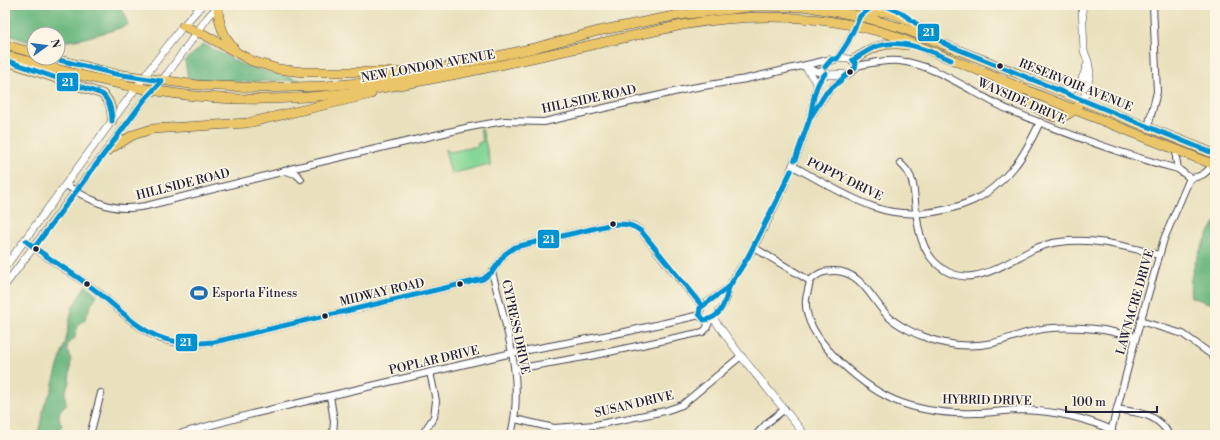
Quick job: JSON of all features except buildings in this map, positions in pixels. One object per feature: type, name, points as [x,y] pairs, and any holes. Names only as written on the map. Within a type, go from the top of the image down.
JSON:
[{"type":"main road","points":[[218,6],[219,20],[222,31],[237,53]]},
{"type":"main road","name":"NEW LONDON AVENUE","points":[[66,62],[116,74],[144,78],[218,86],[290,88],[370,82],[420,73],[534,48],[598,31],[697,12],[743,7],[775,6],[809,7],[860,16]]},
{"type":"main road","points":[[855,26],[860,16],[867,10],[875,6],[891,7],[905,15],[945,44]]},
{"type":"main road","name":"NEW LONDON AVENUE","points":[[5,56],[18,58],[89,78],[153,90],[206,97],[272,99],[317,96],[402,85],[716,19],[749,16],[782,16],[814,19],[855,26]]},
{"type":"main road","name":"RESERVOIR AVENUE","points":[[860,16],[902,28],[945,44],[1148,127],[1214,152]]},
{"type":"main road","points":[[183,26],[198,32],[264,66],[290,71],[420,73]]},
{"type":"main road","name":"RESERVOIR AVENUE","points":[[855,26],[892,35],[990,76],[1214,165]]},
{"type":"main road","points":[[855,63],[874,47],[881,45],[895,43],[922,48]]},
{"type":"main road","points":[[5,45],[26,51]]},
{"type":"main road","points":[[5,60],[102,94],[107,99],[110,106],[112,121]]},
{"type":"main road","points":[[990,76],[1032,104],[1054,116],[1064,116],[1075,109],[1082,100]]},
{"type":"main road","points":[[107,151],[134,135],[152,130],[247,123],[365,96],[402,85]]},
{"type":"street","points":[[5,267],[26,241],[137,87],[183,26],[202,5]]},
{"type":"street","points":[[1082,5],[1084,51],[1088,61],[1090,73],[1086,92],[1082,100]]},
{"type":"street","points":[[1148,127],[1157,92],[1153,5]]},
{"type":"street","points":[[5,285],[107,151],[145,98],[162,80],[218,6]]},
{"type":"street","points":[[515,370],[703,332],[706,329],[713,318],[721,310],[726,300],[729,286],[753,248],[793,166],[809,119],[820,78],[825,72],[826,67],[848,42],[855,26]]},
{"type":"street","points":[[809,119],[826,93],[853,70],[855,63],[846,58],[834,59]]},
{"type":"street","name":"HILLSIDE ROAD","points":[[66,185],[83,196],[112,206],[132,208],[146,206],[290,169],[470,127],[504,121],[544,122],[683,90],[805,67],[817,62],[834,59]]},
{"type":"street","name":"WAYSIDE DRIVE","points":[[855,63],[898,61],[915,64],[932,70],[1008,109],[1075,137],[1118,152],[1178,169]]},
{"type":"street","points":[[1060,91],[1072,90],[1080,83],[1088,61]]},
{"type":"street","points":[[805,67],[818,85]]},
{"type":"street","name":"HILLSIDE ROAD","points":[[805,67],[818,72],[825,72]]},
{"type":"street","points":[[825,72],[827,75],[847,74]]},
{"type":"street","name":"POPPY DRIVE","points":[[793,166],[850,197],[875,208],[903,213],[926,213],[948,209],[973,201],[994,187],[1015,166],[1029,144],[1040,122]]},
{"type":"street","points":[[1177,150],[1176,158],[1178,169],[1190,178],[1203,175],[1214,165]]},
{"type":"street","points":[[900,163],[909,172],[914,186],[916,213],[921,239],[928,253],[943,269],[962,276],[983,274],[996,269],[1036,248],[1059,242],[1080,240],[1098,241],[1159,255]]},
{"type":"street","points":[[285,171],[296,174],[301,179]]},
{"type":"street","name":"LAWNACRE DRIVE","points":[[1111,432],[1159,255],[1164,239],[1190,178]]},
{"type":"street","name":"MIDWAY ROAD","points":[[26,241],[97,292],[144,329],[164,340],[184,344],[214,342],[483,279],[492,272],[504,254],[516,247],[613,224],[626,224],[634,226],[642,232],[654,249],[704,305]]},
{"type":"street","points":[[753,248],[810,281],[817,274],[829,271],[847,273],[856,278],[890,318],[920,336],[946,343],[971,345],[993,342],[1024,333],[1050,328],[1075,327],[1104,330],[1136,337]]},
{"type":"street","name":"CYPRESS DRIVE","points":[[492,272],[515,370],[516,407],[511,435]]},
{"type":"street","name":"HYBRID DRIVE","points":[[810,281],[806,300],[810,323],[826,348],[865,383],[894,399],[920,408],[948,412],[975,413],[1022,410],[1038,411],[1086,420],[1099,424],[1111,432]]},
{"type":"street","points":[[713,318],[704,320],[699,311],[704,305],[729,286]]},
{"type":"street","points":[[704,305],[714,307],[713,318],[741,356],[806,435]]},
{"type":"street","name":"POPLAR DRIVE","points":[[175,435],[252,414],[512,353],[625,332],[700,315]]},
{"type":"street","points":[[1140,321],[1183,334],[1212,355],[1215,359]]},
{"type":"street","name":"SUSAN DRIVE","points":[[515,419],[554,428],[595,425],[665,411],[682,405],[741,356]]},
{"type":"street","points":[[422,435],[434,417],[436,401],[430,372]]},
{"type":"street","points":[[90,435],[101,393]]},
{"type":"street","points":[[330,396],[334,421],[332,435]]},
{"type":"street","points":[[756,435],[767,423],[785,409]]},
{"type":"street","points":[[1117,409],[1148,414],[1159,422],[1169,435]]},
{"type":"green space","points":[[5,5],[118,5],[125,14],[128,25],[93,36],[66,41],[66,26],[26,26],[26,41],[5,34]]},
{"type":"green space","points":[[204,44],[245,66],[300,80],[241,82],[188,79],[185,61]]},
{"type":"green space","points":[[482,128],[491,167],[485,165],[451,174],[445,150],[450,152],[478,146],[478,143],[483,141],[480,129]]},
{"type":"green space","points":[[1215,222],[1215,305],[1191,297],[1190,287],[1191,277],[1197,258]]},
{"type":"green space","points":[[86,285],[97,295],[84,321],[80,322],[75,338],[68,343],[67,350],[71,360],[69,382],[65,393],[66,405],[61,409],[59,414],[62,426],[59,429],[58,435],[37,435],[45,404],[52,389],[66,340],[72,308]]},
{"type":"transit line","name":"21","points":[[825,67],[832,59],[837,59],[848,42],[860,16],[872,7],[886,6],[900,12],[945,44],[1215,154]]},
{"type":"transit line","name":"21","points":[[853,60],[868,50],[887,44],[916,47],[951,60]]},
{"type":"transit line","name":"21","points":[[5,60],[102,94],[110,106],[112,121]]},
{"type":"transit line","name":"21","points":[[810,118],[826,93],[855,68],[856,64],[853,60]]},
{"type":"transit line","name":"21","points":[[66,62],[116,74],[162,81]]},
{"type":"transit line","name":"21","points":[[810,118],[816,88],[826,73]]},
{"type":"transit line","name":"21","points":[[34,248],[145,99],[162,81]]},
{"type":"transit line","name":"21","points":[[795,160],[810,118]]},
{"type":"transit line","name":"21","points":[[795,160],[810,118]]},
{"type":"transit line","name":"21","points":[[748,257],[791,171]]},
{"type":"transit line","name":"21","points":[[748,257],[791,171]]},
{"type":"transit line","name":"21","points":[[26,241],[75,275],[145,330],[158,337],[192,343],[214,342],[483,279],[492,272],[505,254],[515,247],[613,224],[629,225],[642,232],[702,306]]},
{"type":"transit line","name":"21","points":[[729,287],[748,257]]},
{"type":"transit line","name":"21","points":[[729,287],[748,257]]},
{"type":"transit line","name":"21","points":[[729,287],[724,304],[719,313],[710,319],[704,320],[699,314],[700,308],[729,287]]},
{"type":"place","name":"Esporta Fitness","points":[[199,293]]}]
